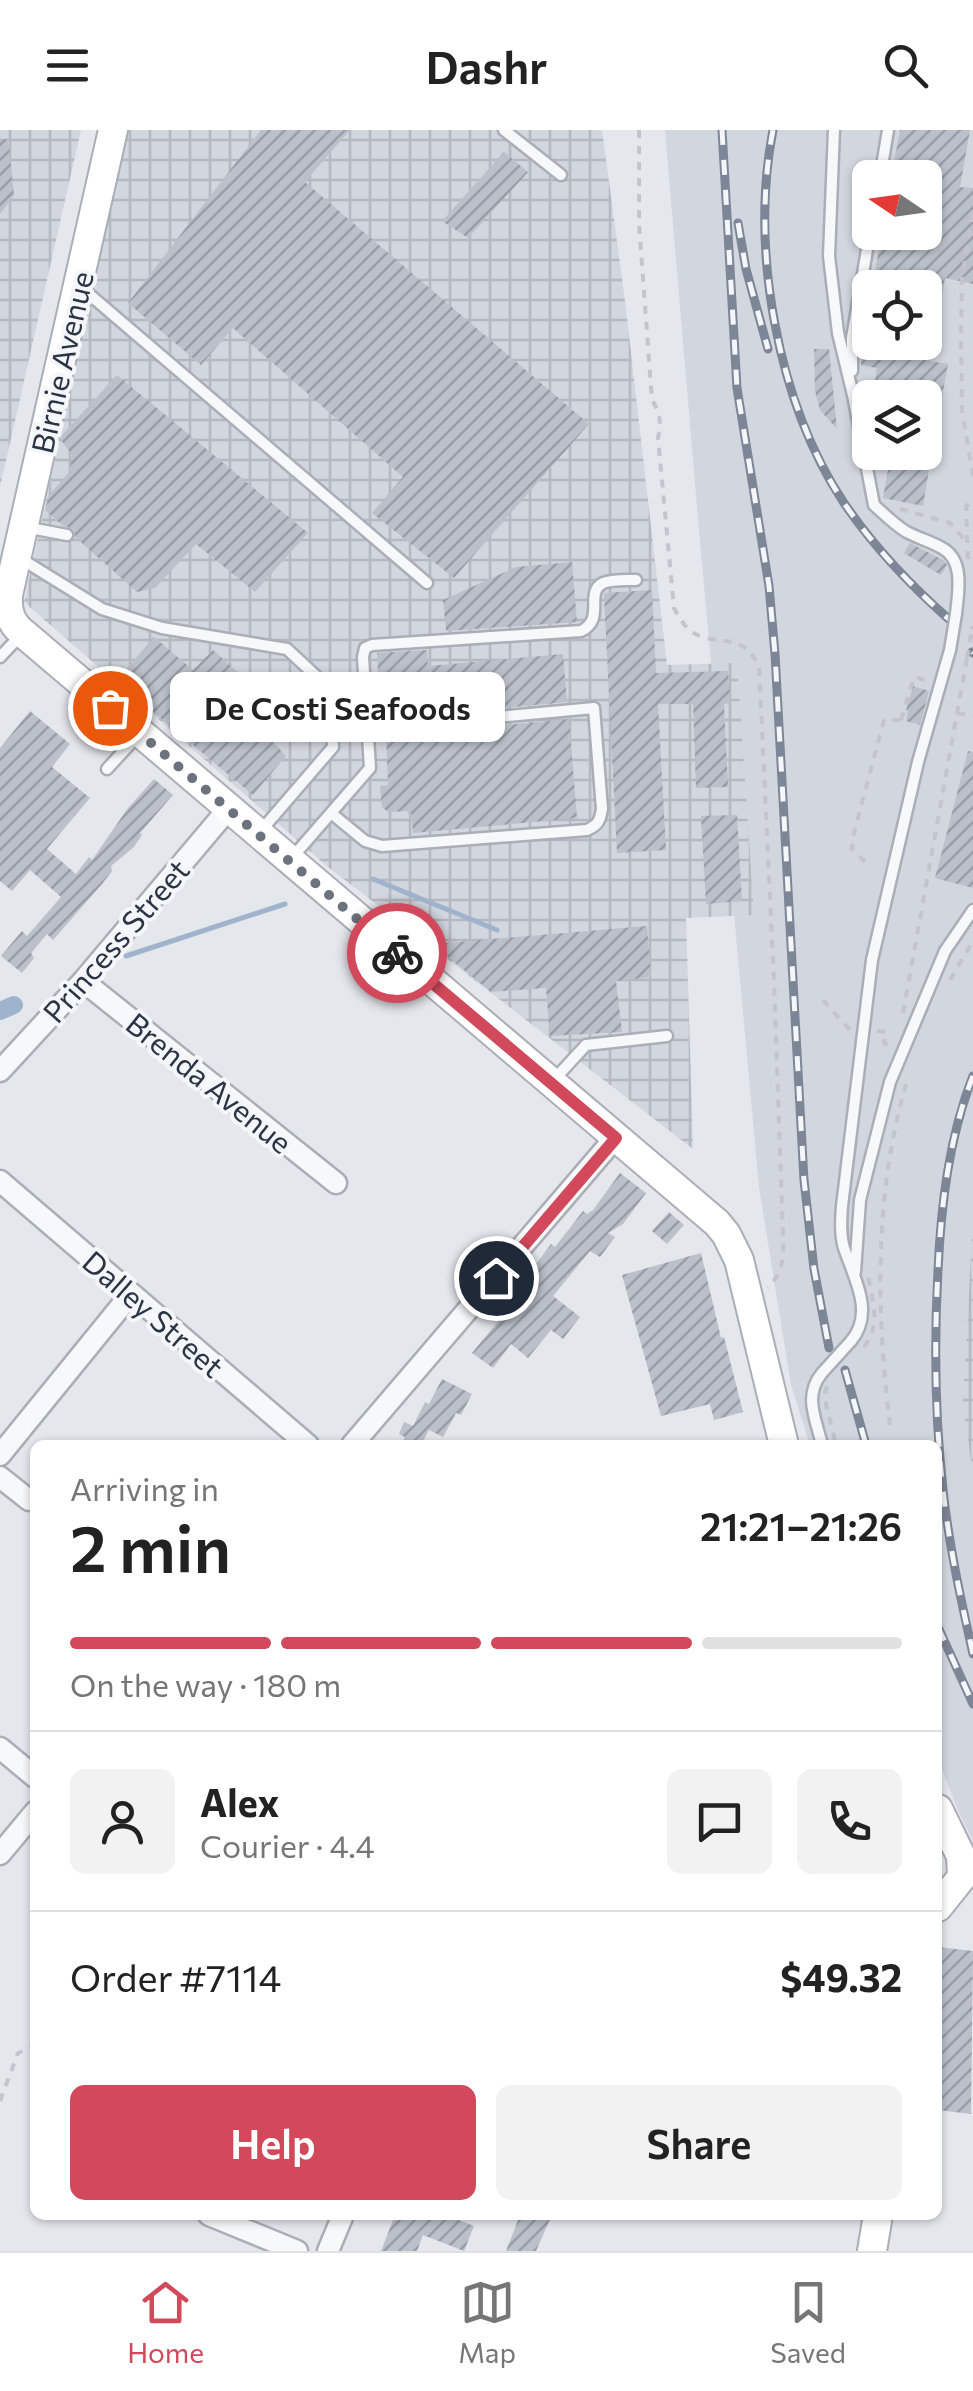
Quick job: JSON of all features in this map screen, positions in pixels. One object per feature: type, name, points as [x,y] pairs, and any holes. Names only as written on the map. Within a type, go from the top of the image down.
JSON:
[{"type":"main road","name":"Birnie Avenue","points":[[4,594],[17,556],[113,130]]},
{"type":"main road","points":[[4,594],[12,622],[22,633],[726,1234],[739,1260],[783,1440]]},
{"type":"main road","points":[[942,1818],[960,1856],[957,1876],[942,1900]]},
{"type":"main road","points":[[942,1855],[957,1876]]},
{"type":"main road","points":[[859,2251],[862,2220]]},
{"type":"main road","points":[[872,2251],[877,2220]]},
{"type":"street","name":"Princess Street","points":[[0,1071],[83,981],[229,808]]},
{"type":"street","name":"Brenda Avenue","points":[[83,981],[336,1183]]},
{"type":"street","points":[[356,1440],[616,1138]]},
{"type":"street","name":"Dalley Street","points":[[0,1181],[302,1440]]},
{"type":"street","points":[[0,1455],[131,1294]]},
{"type":"street","points":[[0,1477],[29,1500]]},
{"type":"street","points":[[0,1748],[30,1773]]},
{"type":"street","points":[[0,1854],[30,1818]]},
{"type":"street","points":[[221,2220],[297,2251]]},
{"type":"street","points":[[328,2251],[341,2220]]},
{"type":"lane","points":[[504,130],[561,175]]},
{"type":"lane","points":[[834,130],[830,256],[838,333],[852,392]]},
{"type":"lane","points":[[883,160],[888,130]]},
{"type":"lane","points":[[852,380],[852,338],[867,250]]},
{"type":"lane","points":[[78,285],[428,583]]},
{"type":"lane","points":[[821,1440],[811,1397],[814,1382],[852,1342],[863,1316],[855,1273],[842,1245],[842,1206],[872,960],[915,772],[950,650],[958,582],[952,556],[904,531],[874,506],[867,470]]},
{"type":"lane","points":[[24,526],[67,535]]},
{"type":"lane","points":[[17,556],[102,609],[162,628],[287,649],[330,690],[333,747],[258,834]]},
{"type":"lane","points":[[290,860],[370,768],[365,648],[372,644],[580,630],[590,626],[594,618],[599,586],[636,580]]},
{"type":"lane","points":[[0,657],[22,633]]},
{"type":"lane","points":[[331,813],[365,841],[382,846],[587,830],[600,820],[594,708],[368,729]]},
{"type":"lane","points":[[107,769],[140,732]]},
{"type":"lane","points":[[855,1273],[860,1200],[883,1105],[945,951],[973,910]]},
{"type":"lane","points":[[551,1083],[586,1044],[667,1036]]},
{"type":"path","points":[[640,130],[639,224],[652,400],[661,423],[658,438],[674,608],[684,626],[700,637],[740,643],[759,666],[784,1259],[770,1288],[748,1295]]},
{"type":"path","points":[[973,214],[962,276],[961,332],[962,410],[973,477]]},
{"type":"path","points":[[892,507],[950,523],[968,544]]},
{"type":"path","points":[[902,1020],[972,627]]},
{"type":"path","points":[[866,862],[852,848],[884,720],[904,720],[914,677],[929,681]]},
{"type":"path","points":[[957,713],[973,717],[972,724]]},
{"type":"path","points":[[948,983],[973,941]]},
{"type":"path","points":[[890,1037],[888,1045],[916,1057],[895,1132],[882,1248],[882,1336],[890,1425]]},
{"type":"path","points":[[0,2101],[18,2053],[30,2048]]},
{"type":"shaded area","points":[[0,130],[81,130],[0,487]]},
{"type":"shaded area","points":[[127,130],[602,130],[667,665],[737,663],[754,915],[686,918],[693,1149],[328,867],[24,602]]},
{"type":"shaded area","points":[[665,130],[973,130],[973,1841],[942,1770],[942,1440],[808,1440],[791,1385],[759,1187]]},
{"type":"shaded area","points":[[973,1221],[973,1475],[963,1404]]},
{"type":"building","points":[[261,130],[350,130],[305,182],[589,424],[454,578],[372,513],[403,477],[233,328],[201,365],[128,303]]},
{"type":"building","points":[[900,130],[970,130],[960,187],[973,188],[973,284],[945,278],[942,295],[942,270],[875,270],[879,250],[942,250],[942,160],[894,160]]},
{"type":"building","points":[[8,139],[14,195],[0,214],[0,140]]},
{"type":"building","points":[[504,152],[528,172],[468,238],[442,221]]},
{"type":"building","points":[[814,349],[829,349],[837,429],[820,410],[815,391]]},
{"type":"building","points":[[861,360],[930,360],[948,364],[942,397],[942,380],[875,380],[877,368],[861,365]]},
{"type":"building","points":[[117,375],[308,533],[255,592],[196,544],[155,588],[137,592],[75,537],[73,529],[45,510],[49,495],[70,471],[72,455],[61,440],[62,435]]},
{"type":"building","points":[[888,470],[929,470],[923,506],[883,498]]},
{"type":"building","points":[[910,543],[943,560],[947,565],[941,575],[904,553]]},
{"type":"building","points":[[572,562],[577,622],[446,631],[443,600],[516,567]]},
{"type":"building","points":[[652,590],[656,673],[728,671],[730,703],[724,704],[728,787],[696,788],[693,704],[658,704],[666,850],[617,853],[604,595]]},
{"type":"building","points":[[154,637],[193,670],[213,650],[281,711],[263,731],[286,756],[253,795],[116,681]]},
{"type":"building","points":[[427,650],[428,666],[563,654],[567,702],[385,719],[380,716],[377,653]]},
{"type":"building","points":[[913,686],[929,691],[920,725],[906,721]]},
{"type":"building","points":[[30,711],[70,744],[52,767],[90,798],[47,849],[76,874],[89,857],[92,860],[128,808],[154,779],[173,795],[140,833],[134,847],[111,866],[112,871],[102,884],[53,940],[47,934],[31,953],[34,958],[22,973],[1,956],[22,931],[27,936],[61,897],[30,870],[12,891],[0,881],[0,748]]},
{"type":"building","points":[[569,719],[577,818],[413,833],[411,811],[388,812],[382,807],[380,786],[388,785],[386,736]]},
{"type":"building","points":[[968,751],[973,752],[973,888],[935,878]]},
{"type":"building","points":[[737,815],[742,901],[706,904],[701,816]]},
{"type":"building","points":[[647,926],[651,977],[616,981],[622,1032],[550,1036],[546,988],[491,992],[432,944]]},
{"type":"building","points":[[620,1173],[646,1193],[623,1224],[608,1233],[615,1237],[600,1257],[590,1251],[553,1296],[580,1317],[563,1339],[551,1330],[528,1358],[511,1344],[493,1368],[472,1353],[514,1302],[510,1299],[551,1244],[555,1247],[583,1211],[587,1214],[593,1210]]},
{"type":"building","points":[[669,1212],[684,1225],[667,1244],[652,1231]]},
{"type":"building","points":[[701,1253],[743,1412],[714,1420],[710,1404],[661,1416],[622,1275]]},
{"type":"building","points":[[442,1379],[472,1394],[443,1437],[429,1430],[424,1440],[404,1440],[399,1434],[404,1422],[413,1426],[425,1402],[429,1404]]},
{"type":"building","points":[[942,1947],[973,1951],[971,2114],[942,2110]]},
{"type":"building","points":[[393,2220],[459,2220],[474,2226],[464,2251],[423,2235],[417,2251],[381,2251]]},
{"type":"building","points":[[518,2220],[550,2220],[536,2251],[506,2251]]},
{"type":"waterway","points":[[373,879],[497,930]]},
{"type":"waterway","points":[[126,956],[285,904]]},
{"type":"waterway","points":[[0,1011],[14,1005]]},
{"type":"railway","points":[[722,130],[737,388],[769,586],[775,654],[804,1180],[814,1269],[829,1348]]},
{"type":"railway","points":[[773,130],[765,224],[768,274],[786,372],[801,419],[844,503],[894,565],[951,621]]},
{"type":"railway","points":[[738,223],[768,349]]},
{"type":"railway","points":[[939,1440],[936,1352],[944,1196],[952,1147],[973,1076]]},
{"type":"railway","points":[[845,1370],[865,1440]]},
{"type":"railway","points":[[942,1473],[956,1573],[973,1654]]},
{"type":"railway","points":[[942,1636],[973,1704]]},
{"type":"way so far","points":[[110,708],[397,953]]},
{"type":"place","name":"De Costi Seafoods","points":[[110,708]]},
{"type":"route","points":[[397,953],[616,1138],[496,1278]]}]
